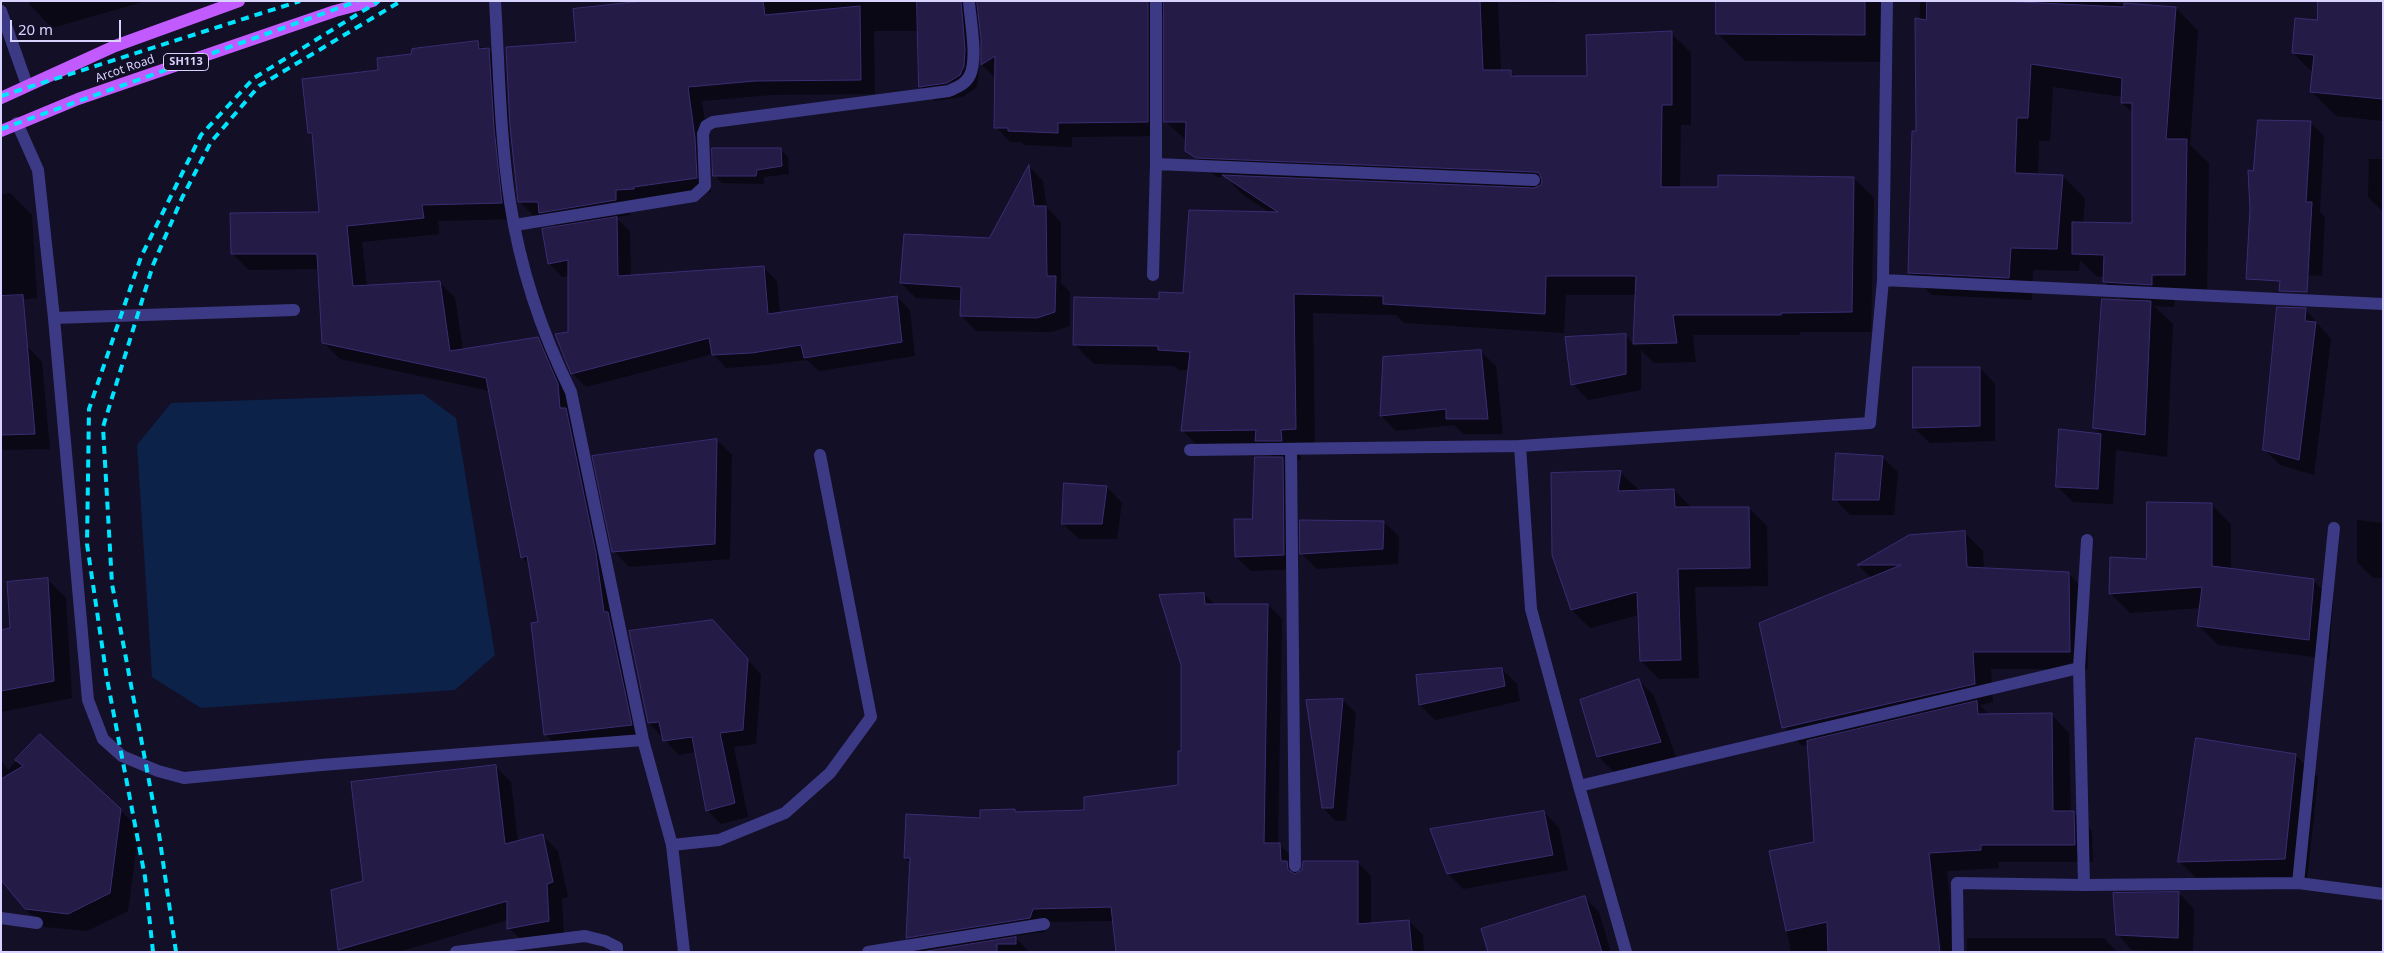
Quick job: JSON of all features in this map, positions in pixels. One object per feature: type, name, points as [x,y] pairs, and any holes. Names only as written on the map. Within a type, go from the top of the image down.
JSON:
[{"type":"main road","name":"Arcot Road","points":[[1,98],[115,46],[239,1]]},
{"type":"main road","name":"Arcot Road","points":[[1,131],[88,96],[308,20],[373,1]]},
{"type":"street","points":[[495,1],[503,133],[510,202],[522,258],[550,349],[571,392],[643,740],[672,845],[684,952]]},
{"type":"street","points":[[515,225],[694,196],[705,186],[703,134],[706,126],[713,122],[949,91],[963,84],[970,76],[973,64],[969,1]]},
{"type":"street","points":[[1153,274],[1156,164],[1156,1]]},
{"type":"street","points":[[1190,450],[1520,446],[1870,423],[1883,280],[1887,1]]},
{"type":"street","points":[[1,12],[27,85]]},
{"type":"street","points":[[17,123],[38,170],[54,318],[88,700],[103,738],[122,756],[158,771],[184,778],[321,765],[643,740]]},
{"type":"street","points":[[1156,164],[1534,180]]},
{"type":"street","points":[[1883,280],[2383,304]]},
{"type":"street","points":[[54,318],[294,310]]},
{"type":"street","points":[[1520,446],[1531,609],[1626,952]]},
{"type":"street","points":[[1291,450],[1295,866]]},
{"type":"street","points":[[672,845],[719,840],[785,813],[830,773],[872,717],[820,455]]},
{"type":"street","points":[[2298,883],[2334,528]]},
{"type":"street","points":[[2084,885],[2079,668],[2087,540]]},
{"type":"street","points":[[1579,786],[2079,668]]},
{"type":"street","points":[[1958,952],[1957,883],[2084,885],[2298,883],[2383,894]]},
{"type":"street","points":[[1,918],[37,923]]},
{"type":"street","points":[[868,952],[1044,924]]},
{"type":"street","points":[[456,952],[585,936],[605,941],[617,947],[617,952]]},
{"type":"water","points":[[423,394],[456,418],[495,655],[455,690],[201,708],[152,677],[137,445],[171,403]]},
{"type":"building","points":[[643,1],[763,1],[765,15],[860,6],[861,80],[755,81],[688,87],[695,138],[697,178],[634,187],[634,189],[616,190],[616,200],[539,213],[538,202],[518,202],[510,126],[506,47],[576,42],[573,9]]},
{"type":"building","points":[[917,1],[961,1],[965,49],[964,66],[960,75],[947,83],[919,87]]},
{"type":"building","points":[[977,1],[1148,1],[1148,122],[1058,123],[1058,133],[1008,131],[1008,128],[994,128],[995,56],[981,65],[981,38]]},
{"type":"building","points":[[1164,1],[1480,1],[1483,70],[1511,70],[1511,76],[1587,76],[1586,35],[1672,31],[1672,105],[1662,105],[1661,187],[1718,187],[1718,175],[1854,177],[1852,312],[1781,313],[1781,315],[1673,315],[1677,343],[1633,344],[1636,276],[1546,276],[1545,314],[1383,304],[1383,296],[1294,294],[1296,429],[1281,430],[1282,441],[1255,441],[1256,430],[1181,431],[1190,352],[1158,350],[1158,346],[1073,345],[1074,297],[1159,299],[1159,292],[1183,293],[1189,210],[1278,212],[1222,175],[1534,188],[1541,185],[1542,180],[1539,173],[1534,172],[1196,158],[1185,151],[1186,122],[1164,122]]},
{"type":"building","points":[[1716,1],[1865,1],[1865,35],[1716,34]]},
{"type":"building","points":[[1927,1],[1999,1],[2124,7],[2124,3],[2176,7],[2166,139],[2187,139],[2185,275],[2152,275],[2152,285],[2103,282],[2104,255],[2072,254],[2072,222],[2132,223],[2132,103],[2121,103],[2122,78],[2031,64],[2028,118],[2017,118],[2015,173],[2063,175],[2057,249],[2011,248],[2009,278],[1908,273],[1912,131],[1916,131],[1915,18],[1926,20]]},
{"type":"building","points":[[2318,1],[2383,1],[2383,99],[2310,92],[2314,55],[2292,53],[2295,18],[2317,20]]},
{"type":"building","points":[[478,41],[479,49],[489,48],[494,128],[502,203],[422,205],[424,218],[347,226],[353,286],[440,281],[450,351],[538,337],[558,384],[560,408],[566,408],[596,553],[604,612],[608,612],[632,725],[544,735],[531,623],[538,622],[527,556],[521,558],[486,378],[322,343],[317,254],[231,254],[230,213],[319,212],[312,133],[308,133],[302,79],[378,70],[377,58],[411,54],[412,49]]},
{"type":"building","points":[[2258,120],[2311,121],[2306,202],[2312,202],[2307,292],[2279,291],[2280,281],[2246,279],[2250,209],[2248,170],[2253,171]]},
{"type":"building","points":[[712,148],[781,148],[782,166],[757,170],[756,176],[713,176]]},
{"type":"building","points":[[1029,165],[1034,206],[1046,206],[1047,276],[1056,276],[1055,312],[1037,318],[960,316],[961,287],[900,283],[904,234],[989,238]]},
{"type":"building","points":[[617,217],[618,276],[764,266],[768,314],[897,296],[902,342],[804,358],[801,345],[752,353],[712,355],[709,338],[571,374],[555,334],[568,332],[568,260],[548,264],[542,229]]},
{"type":"building","points":[[23,295],[35,434],[1,435],[1,296]]},
{"type":"building","points":[[2102,299],[2151,301],[2145,435],[2093,428]]},
{"type":"building","points":[[2277,307],[2306,308],[2305,321],[2316,322],[2299,460],[2263,450]]},
{"type":"building","points":[[1626,334],[1626,374],[1571,385],[1565,337]]},
{"type":"building","points":[[1481,350],[1488,419],[1446,419],[1446,409],[1380,416],[1383,357]]},
{"type":"building","points":[[1913,367],[1980,367],[1980,426],[1913,428]]},
{"type":"building","points":[[2059,429],[2101,434],[2098,489],[2056,487]]},
{"type":"building","points":[[717,439],[715,544],[612,552],[592,456]]},
{"type":"building","points":[[1836,453],[1883,456],[1879,500],[1833,500]]},
{"type":"building","points":[[1255,457],[1283,457],[1284,555],[1235,557],[1234,519],[1252,519]]},
{"type":"building","points":[[1621,471],[1618,491],[1674,489],[1675,507],[1749,507],[1750,568],[1678,569],[1681,660],[1640,661],[1637,592],[1571,610],[1552,555],[1551,473]]},
{"type":"building","points":[[1064,483],[1107,486],[1102,524],[1062,524]]},
{"type":"building","points":[[2147,502],[2212,503],[2212,566],[2314,579],[2309,640],[2197,626],[2202,587],[2109,594],[2110,557],[2146,559]]},
{"type":"building","points":[[1300,520],[1384,521],[1383,549],[1300,554]]},
{"type":"building","points":[[1965,531],[1967,567],[2069,572],[2070,652],[1973,652],[1975,684],[1782,728],[1759,623],[1901,565],[1857,565],[1909,535]]},
{"type":"building","points":[[48,578],[54,681],[1,691],[1,630],[10,628],[7,582]]},
{"type":"building","points":[[1204,593],[1205,604],[1268,604],[1264,843],[1280,843],[1281,861],[1287,861],[1288,870],[1295,874],[1302,870],[1303,861],[1358,861],[1358,924],[1409,920],[1412,952],[1116,952],[1111,907],[1033,909],[1030,918],[906,938],[910,858],[904,858],[906,814],[980,818],[980,810],[1015,809],[1015,812],[1084,810],[1084,797],[1178,785],[1178,751],[1181,751],[1181,665],[1159,595]]},
{"type":"building","points":[[713,620],[748,659],[743,730],[720,733],[735,803],[706,811],[692,737],[663,741],[659,722],[648,723],[629,631]]},
{"type":"building","points":[[1502,668],[1505,686],[1419,705],[1416,675]]},
{"type":"building","points":[[1639,679],[1661,742],[1597,757],[1580,700]]},
{"type":"building","points":[[1343,699],[1333,808],[1322,808],[1306,700]]},
{"type":"building","points":[[1977,701],[1978,714],[2052,713],[2053,811],[2074,811],[2075,845],[1981,845],[1981,850],[1929,853],[1940,952],[1828,952],[1827,922],[1786,931],[1769,851],[1814,842],[1807,741]]},
{"type":"building","points":[[40,734],[121,809],[110,893],[68,914],[25,909],[1,880],[1,779],[23,766],[15,760]]},
{"type":"building","points":[[2196,738],[2296,754],[2285,859],[2178,862]]},
{"type":"building","points":[[496,765],[505,844],[543,834],[553,882],[547,884],[549,921],[507,929],[507,901],[338,950],[331,890],[363,881],[351,782]]},
{"type":"building","points":[[1544,811],[1553,855],[1447,874],[1430,829]]},
{"type":"building","points":[[2179,892],[2178,938],[2116,935],[2113,893]]},
{"type":"building","points":[[1585,896],[1602,952],[1488,952],[1481,929]]},
{"type":"building","points":[[1016,937],[1016,944],[997,944],[997,952],[921,952]]},
{"type":"railway","points":[[1,96],[300,1]]},
{"type":"railway","points":[[1,129],[358,1]]},
{"type":"railway","points":[[153,952],[145,877],[107,679],[87,544],[89,409],[141,257],[201,135],[254,78],[379,1]]},
{"type":"railway","points":[[176,952],[159,834],[112,584],[103,427],[153,265],[182,198],[211,142],[259,86],[401,1]]}]
